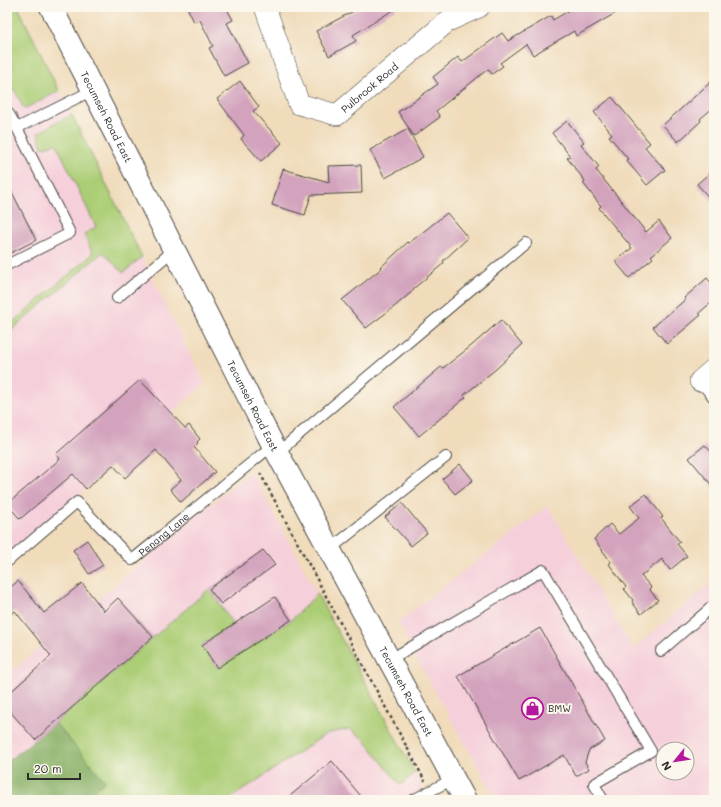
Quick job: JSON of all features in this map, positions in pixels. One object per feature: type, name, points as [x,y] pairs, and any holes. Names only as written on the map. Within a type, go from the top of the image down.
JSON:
[{"type":"main road","name":"Tecumseh Road East","points":[[51,7],[275,449],[465,800]]},
{"type":"street","name":"Pulbrook Road","points":[[265,7],[299,104],[337,115],[448,21],[479,7]]},
{"type":"lane","points":[[17,128],[93,90]]},
{"type":"lane","points":[[7,115],[9,114],[17,128],[70,233],[7,265]]},
{"type":"lane","name":"Penang Lane","points":[[7,562],[77,502],[132,560],[253,461],[275,449],[526,243]]},
{"type":"lane","points":[[117,298],[174,250]]},
{"type":"lane","points":[[707,375],[714,398]]},
{"type":"lane","points":[[329,550],[446,457]]},
{"type":"lane","points":[[388,660],[543,570],[651,752],[594,784],[604,800]]},
{"type":"lane","points":[[661,651],[714,605]]},
{"type":"lane","points":[[413,800],[453,779]]},
{"type":"path","points":[[253,461],[430,791]]},
{"type":"shaded area","points":[[7,7],[18,7],[205,384],[7,558]]},
{"type":"shaded area","points":[[251,471],[429,800],[7,800],[7,675]]},
{"type":"shaded area","points":[[548,506],[633,649],[714,581],[714,800],[497,800],[420,665],[398,622]]},
{"type":"green space","points":[[7,7],[18,7],[59,91],[24,109],[14,89],[7,92]]},
{"type":"green space","points":[[72,115],[142,257],[123,273],[103,252],[7,334],[7,327],[93,254],[84,234],[96,227],[56,143],[42,148],[38,133]]},
{"type":"green space","points":[[209,589],[233,624],[202,645],[217,668],[291,620],[317,594],[415,773],[400,785],[363,738],[349,729],[326,734],[228,800],[83,800],[104,781],[55,723]]},
{"type":"green space","points":[[55,723],[105,781],[83,800],[7,800],[7,762]]},
{"type":"building","points":[[187,7],[226,7],[233,20],[227,23],[248,63],[224,76],[209,48],[213,46],[200,20],[194,22]]},
{"type":"building","points":[[361,7],[398,7],[353,35],[356,41],[329,56],[316,31]]},
{"type":"building","points":[[575,7],[626,7],[576,36],[574,31],[533,55],[526,44],[500,63],[503,66],[492,74],[488,69],[436,111],[440,117],[414,136],[398,112],[438,84],[433,77],[458,57],[462,62],[502,33],[508,41],[551,16],[553,20]]},
{"type":"building","points":[[714,79],[714,107],[678,142],[663,125]]},
{"type":"building","points":[[240,81],[259,107],[253,111],[282,143],[261,161],[241,139],[244,135],[217,99]]},
{"type":"building","points":[[612,97],[650,143],[645,147],[665,170],[647,185],[626,160],[628,159],[609,136],[612,134],[594,112]]},
{"type":"building","points":[[567,121],[584,142],[581,144],[599,167],[596,170],[646,232],[659,221],[672,238],[651,256],[653,258],[629,278],[615,261],[632,248],[599,208],[601,206],[583,183],[585,181],[567,158],[570,156],[552,133]]},
{"type":"building","points":[[408,129],[423,157],[385,178],[370,150]]},
{"type":"building","points":[[361,165],[362,193],[311,195],[305,215],[272,205],[283,169],[329,182],[328,166]]},
{"type":"building","points":[[714,169],[714,203],[697,184]]},
{"type":"building","points":[[7,182],[36,240],[7,255]]},
{"type":"building","points":[[447,213],[468,238],[443,261],[444,263],[413,289],[414,290],[366,328],[342,300],[382,268],[381,267],[408,242],[409,243]]},
{"type":"building","points":[[707,278],[714,286],[714,300],[699,313],[701,315],[667,344],[653,327],[686,299],[684,298]]},
{"type":"building","points":[[501,320],[522,345],[496,369],[464,395],[466,397],[419,436],[394,407],[441,367],[443,368],[470,347]]},
{"type":"building","points":[[140,380],[185,428],[189,425],[200,439],[194,447],[215,472],[181,502],[170,489],[181,480],[156,450],[125,478],[113,465],[86,489],[73,474],[20,519],[7,504],[60,459],[56,454]]},
{"type":"building","points":[[705,445],[714,455],[714,488],[689,458]]},
{"type":"building","points":[[460,464],[473,480],[455,494],[442,479]]},
{"type":"building","points":[[646,494],[663,517],[661,518],[680,542],[677,544],[687,556],[670,570],[662,559],[641,576],[651,587],[649,589],[658,600],[641,614],[632,602],[633,600],[624,589],[626,587],[609,564],[611,562],[594,539],[610,524],[619,534],[639,518],[630,506]]},
{"type":"building","points":[[402,503],[427,533],[411,546],[385,517]]},
{"type":"building","points":[[87,540],[103,565],[89,574],[73,550]]},
{"type":"building","points":[[263,550],[275,565],[221,604],[209,589]]},
{"type":"building","points":[[18,581],[44,613],[82,583],[104,611],[118,598],[153,637],[35,740],[7,708],[7,695],[51,656],[15,611],[7,617],[7,590]]},
{"type":"building","points":[[275,597],[291,620],[217,668],[202,645]]},
{"type":"building","name":"BMW","points":[[540,628],[605,741],[589,750],[585,762],[589,769],[576,776],[564,755],[519,781],[458,676]]},
{"type":"building","points":[[332,761],[364,800],[285,800]]},
{"type":"place","name":"BMW","points":[[532,708]]}]
